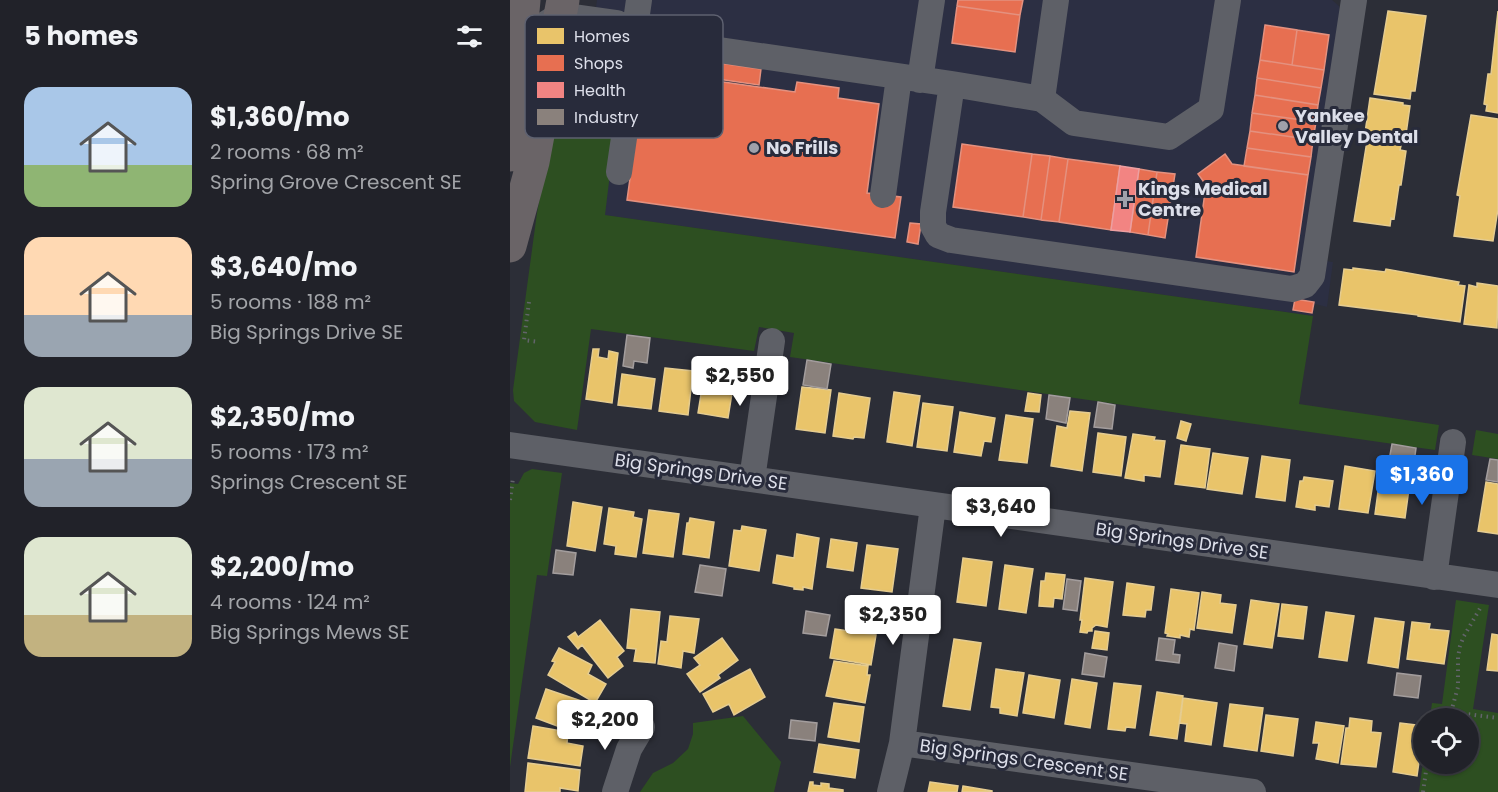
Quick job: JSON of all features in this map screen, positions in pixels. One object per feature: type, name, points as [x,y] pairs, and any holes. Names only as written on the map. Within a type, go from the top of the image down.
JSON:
[{"type":"main road","points":[[510,155],[524,0]]},
{"type":"main road","points":[[510,246],[537,138]]},
{"type":"street","points":[[638,15],[639,0]]},
{"type":"street","points":[[884,195],[910,78],[932,0]]},
{"type":"street","points":[[1042,99],[1056,0]]},
{"type":"street","points":[[723,51],[1042,99],[1074,123],[1169,137],[1211,109],[1228,0]]},
{"type":"street","points":[[952,84],[933,212],[933,226],[938,236],[963,242],[1292,289],[1305,285],[1312,276],[1354,0]]},
{"type":"street","points":[[562,8],[588,15]]},
{"type":"street","points":[[521,39],[525,36]]},
{"type":"street","points":[[619,172],[623,138]]},
{"type":"street","points":[[752,478],[772,341]]},
{"type":"street","points":[[1434,576],[1453,442]]},
{"type":"street","name":"Big Springs Drive SE","points":[[510,445],[1493,584]]},
{"type":"street","points":[[890,792],[902,743],[933,506]]},
{"type":"street","points":[[615,792],[628,749],[642,727]]},
{"type":"street","name":"Big Springs Crescent SE","points":[[902,743],[1253,792]]},
{"type":"path","points":[[529,302],[524,340],[539,342]]},
{"type":"path","points":[[510,500],[513,478]]},
{"type":"path","points":[[1452,708],[1458,687],[1460,646],[1493,584]]},
{"type":"path","points":[[1479,716],[1498,718]]},
{"type":"path","points":[[1423,792],[1426,774]]},
{"type":"shaded area","points":[[597,0],[1332,0],[1339,6],[1341,22],[1306,258],[1333,262],[1327,307],[1315,304],[1313,316],[604,215],[614,138],[723,138],[723,15],[595,15]]},
{"type":"green space","points":[[551,138],[614,138],[605,215],[1313,316],[1299,404],[1439,425],[1435,450],[790,357],[794,333],[759,327],[754,351],[591,329],[577,430],[535,422],[514,401],[513,390],[537,213]]},
{"type":"green space","points":[[1476,430],[1498,434],[1498,459],[1472,455]]},
{"type":"green space","points":[[532,469],[562,473],[547,576],[537,575],[510,767],[510,483],[518,484],[524,473]]},
{"type":"green space","points":[[1456,600],[1489,605],[1473,708],[1431,708],[1432,703],[1442,704]]},
{"type":"green space","points":[[1479,710],[1498,713],[1498,792],[1419,792],[1421,774],[1479,774]]},
{"type":"green space","points":[[743,716],[781,762],[774,792],[640,792],[653,773],[673,763],[688,749],[693,734],[693,723]]},
{"type":"building: Homes","points":[[1388,11],[1426,16],[1415,91],[1411,91],[1410,99],[1374,94]]},
{"type":"building: Homes","points":[[1498,11],[1498,113],[1486,111],[1487,105],[1484,104],[1488,74],[1491,74]]},
{"type":"building: Homes","points":[[1370,98],[1410,106],[1405,141],[1402,141],[1400,150],[1406,151],[1401,185],[1399,185],[1394,219],[1391,218],[1390,226],[1354,221],[1367,141],[1364,140]]},
{"type":"building: Homes","points":[[1471,115],[1498,119],[1498,209],[1493,241],[1454,236],[1460,196],[1457,195]]},
{"type":"building: Homes","points":[[1353,268],[1385,272],[1386,269],[1459,282],[1458,285],[1465,286],[1460,322],[1339,305],[1344,269],[1353,270]]},
{"type":"building: Homes","points":[[1477,283],[1498,286],[1497,328],[1464,324],[1469,285],[1477,287]]},
{"type":"building: Homes","points":[[593,349],[599,349],[598,357],[608,359],[609,351],[618,353],[612,403],[586,399]]},
{"type":"building: Homes","points":[[665,368],[693,371],[688,415],[659,411]]},
{"type":"building: Homes","points":[[622,374],[655,379],[651,409],[618,405]]},
{"type":"building: Homes","points":[[802,387],[831,390],[825,433],[796,429]]},
{"type":"building: Homes","points":[[702,388],[732,393],[728,418],[698,413]]},
{"type":"building: Homes","points":[[894,392],[920,396],[912,446],[887,442]]},
{"type":"building: Homes","points":[[839,393],[870,398],[864,438],[833,436]]},
{"type":"building: Homes","points":[[1028,393],[1041,395],[1039,412],[1025,411]]},
{"type":"building: Homes","points":[[923,403],[953,407],[947,451],[917,447]]},
{"type":"building: Homes","points":[[1070,411],[1090,413],[1082,471],[1051,466],[1057,426],[1067,428]]},
{"type":"building: Homes","points":[[960,412],[995,418],[991,442],[984,441],[981,456],[954,452]]},
{"type":"building: Homes","points":[[1006,415],[1033,419],[1027,463],[999,460]]},
{"type":"building: Homes","points":[[1181,421],[1191,424],[1186,441],[1177,438]]},
{"type":"building: Homes","points":[[1098,433],[1126,437],[1121,476],[1093,472]]},
{"type":"building: Homes","points":[[1133,434],[1165,441],[1160,477],[1144,475],[1144,481],[1125,478]]},
{"type":"building: Homes","points":[[1181,445],[1210,449],[1205,488],[1175,484]]},
{"type":"building: Homes","points":[[1213,453],[1248,458],[1242,494],[1207,489]]},
{"type":"building: Homes","points":[[1262,456],[1290,460],[1285,501],[1256,497]]},
{"type":"building: Homes","points":[[1345,466],[1375,471],[1368,513],[1339,509]]},
{"type":"building: Homes","points":[[1381,470],[1411,474],[1405,518],[1375,514]]},
{"type":"building: Homes","points":[[1304,477],[1333,481],[1329,507],[1315,505],[1315,510],[1296,507],[1300,481],[1303,481]]},
{"type":"building: Homes","points":[[1486,482],[1498,484],[1498,534],[1478,531]]},
{"type":"building: Homes","points":[[573,502],[602,507],[595,551],[567,546]]},
{"type":"building: Homes","points":[[609,508],[634,512],[633,517],[642,519],[636,557],[615,554],[616,546],[604,544]]},
{"type":"building: Homes","points":[[649,510],[679,514],[673,557],[643,553]]},
{"type":"building: Homes","points":[[690,518],[714,522],[709,558],[683,554],[687,523]]},
{"type":"building: Homes","points":[[742,526],[766,530],[759,571],[729,566],[734,530],[741,531]]},
{"type":"building: Homes","points":[[797,534],[819,538],[812,589],[803,587],[803,590],[794,589],[794,587],[773,583],[777,555],[794,558]]},
{"type":"building: Homes","points":[[831,539],[857,543],[853,571],[827,567]]},
{"type":"building: Homes","points":[[867,545],[898,549],[892,592],[861,588]]},
{"type":"building: Homes","points":[[963,558],[992,562],[986,606],[957,602]]},
{"type":"building: Homes","points":[[1005,565],[1033,569],[1026,613],[999,609]]},
{"type":"building: Homes","points":[[1046,573],[1065,575],[1062,599],[1054,598],[1053,607],[1039,606],[1041,581],[1045,581]]},
{"type":"building: Homes","points":[[1085,578],[1113,582],[1107,627],[1096,625],[1092,631],[1087,633],[1080,632]]},
{"type":"building: Homes","points":[[1127,583],[1154,587],[1151,610],[1146,610],[1145,617],[1123,615]]},
{"type":"building: Homes","points":[[1171,589],[1199,593],[1194,630],[1190,629],[1189,637],[1167,636],[1168,634],[1165,633]]},
{"type":"building: Homes","points":[[1202,592],[1221,595],[1220,603],[1236,605],[1232,633],[1197,628]]},
{"type":"building: Homes","points":[[1251,600],[1279,604],[1272,648],[1244,644]]},
{"type":"building: Homes","points":[[1282,604],[1307,607],[1303,639],[1278,636]]},
{"type":"building: Homes","points":[[631,609],[660,612],[655,663],[634,661],[636,649],[627,648]]},
{"type":"building: Homes","points":[[1326,612],[1354,616],[1347,661],[1319,657]]},
{"type":"building: Homes","points":[[670,616],[699,619],[694,653],[683,651],[681,668],[658,664],[661,641],[667,642]]},
{"type":"building: Homes","points":[[1375,618],[1404,622],[1398,668],[1368,663]]},
{"type":"building: Homes","points":[[600,620],[624,651],[617,657],[623,666],[608,678],[582,645],[578,649],[568,637],[575,632],[578,637]]},
{"type":"building: Homes","points":[[1412,622],[1430,624],[1429,629],[1449,631],[1444,664],[1407,659]]},
{"type":"building: Homes","points":[[835,629],[876,635],[871,665],[830,658]]},
{"type":"building: Homes","points":[[1095,631],[1109,633],[1107,650],[1092,648]]},
{"type":"building: Homes","points":[[1492,634],[1498,635],[1498,671],[1487,670]]},
{"type":"building: Homes","points":[[722,638],[738,660],[718,675],[720,678],[700,692],[687,674],[700,665],[694,658]]},
{"type":"building: Homes","points":[[954,639],[981,643],[970,710],[943,706]]},
{"type":"building: Homes","points":[[559,648],[592,665],[588,674],[606,684],[595,703],[548,675]]},
{"type":"building: Homes","points":[[834,661],[868,666],[867,675],[870,675],[865,703],[826,696]]},
{"type":"building: Homes","points":[[750,669],[765,697],[734,715],[729,704],[713,712],[703,694]]},
{"type":"building: Homes","points":[[996,669],[1024,673],[1017,716],[1000,713],[1000,708],[991,707]]},
{"type":"building: Homes","points":[[1029,675],[1060,680],[1054,718],[1023,713]]},
{"type":"building: Homes","points":[[1072,679],[1097,683],[1090,728],[1065,724]]},
{"type":"building: Homes","points":[[1114,683],[1141,686],[1135,728],[1126,727],[1125,731],[1108,729]]},
{"type":"building: Homes","points":[[546,689],[596,706],[589,726],[572,720],[568,730],[536,718]]},
{"type":"building: Homes","points":[[1157,692],[1183,696],[1177,739],[1150,735]]},
{"type":"building: Homes","points":[[1183,698],[1217,703],[1211,745],[1185,741],[1187,724],[1180,723]]},
{"type":"building: Homes","points":[[834,703],[864,707],[859,742],[828,737]]},
{"type":"building: Homes","points":[[1230,704],[1263,708],[1257,751],[1224,746]]},
{"type":"building: Homes","points":[[1266,715],[1298,719],[1293,756],[1261,751]]},
{"type":"building: Homes","points":[[1350,718],[1372,721],[1371,732],[1381,733],[1376,767],[1341,764],[1346,728],[1349,728]]},
{"type":"building: Homes","points":[[1316,722],[1344,726],[1338,763],[1316,759],[1319,743],[1313,743]]},
{"type":"building: Homes","points":[[1400,723],[1413,725],[1413,774],[1417,774],[1417,776],[1393,772]]},
{"type":"building: Homes","points":[[533,726],[568,732],[567,743],[583,746],[580,766],[528,758]]},
{"type":"building: Homes","points":[[819,744],[859,750],[855,778],[814,772]]},
{"type":"building: Homes","points":[[528,763],[580,770],[578,791],[560,788],[560,792],[525,792]]},
{"type":"building: Homes","points":[[810,782],[821,786],[821,783],[829,784],[829,788],[843,790],[843,792],[808,792]]},
{"type":"building: Homes","points":[[930,782],[958,786],[957,792],[928,792]]},
{"type":"building: Homes","points":[[963,786],[992,791],[992,792],[962,792]]},
{"type":"building: Shops","points":[[958,0],[1023,0],[1020,15],[957,6]]},
{"type":"building: Shops","points":[[957,6],[1020,15],[1015,52],[952,43]]},
{"type":"building: Shops","points":[[1265,25],[1297,30],[1292,65],[1260,60]]},
{"type":"building: Shops","points":[[1297,30],[1329,35],[1324,70],[1292,65]]},
{"type":"building: Shops","points":[[1260,60],[1324,70],[1321,88],[1257,78]]},
{"type":"building: Shops","points":[[723,63],[761,69],[759,85],[723,80]]},
{"type":"building: Shops","points":[[1257,78],[1321,88],[1318,105],[1255,95]]},
{"type":"building: Shops","name":"No Frills","points":[[723,82],[795,92],[797,82],[839,88],[838,98],[879,104],[867,193],[901,197],[895,238],[627,200],[636,138],[723,138]]},
{"type":"building: Shops","points":[[1255,95],[1318,105],[1316,122],[1252,113]]},
{"type":"building: Shops","name":"Yankee Valley Dental","points":[[1252,113],[1316,122],[1313,140],[1250,131]]},
{"type":"building: Shops","points":[[1250,131],[1313,140],[1311,157],[1247,148]]},
{"type":"building: Shops","points":[[962,144],[1032,154],[1023,217],[953,207]]},
{"type":"building: Shops","points":[[1247,148],[1311,157],[1308,175],[1244,166]]},
{"type":"building: Shops","points":[[1032,154],[1050,156],[1041,220],[1023,217]]},
{"type":"building: Shops","points":[[1225,154],[1232,164],[1308,175],[1294,272],[1196,257],[1206,185],[1198,174]]},
{"type":"building: Shops","points":[[1050,156],[1068,159],[1059,222],[1041,220]]},
{"type":"building: Shops","points":[[1068,159],[1120,166],[1111,230],[1059,222]]},
{"type":"building: Shops","points":[[1139,169],[1157,172],[1148,235],[1130,232]]},
{"type":"building: Shops","points":[[1157,172],[1175,174],[1165,238],[1148,235]]},
{"type":"building: Shops","points":[[910,223],[921,224],[918,244],[907,242]]},
{"type":"building: Shops","points":[[1295,299],[1314,302],[1312,313],[1293,310]]},
{"type":"building: Health","name":"Kings Medical Centre","points":[[1120,166],[1139,169],[1130,232],[1111,230]]},
{"type":"building: Industry","points":[[627,335],[650,338],[647,363],[634,361],[633,368],[623,366]]},
{"type":"building: Industry","points":[[807,360],[831,364],[827,389],[803,385]]},
{"type":"building: Industry","points":[[1049,395],[1070,398],[1066,423],[1046,419]]},
{"type":"building: Industry","points":[[1098,402],[1115,405],[1112,429],[1094,427]]},
{"type":"building: Industry","points":[[1392,444],[1416,448],[1413,470],[1388,466]]},
{"type":"building: Industry","points":[[1490,459],[1498,460],[1498,482],[1486,480]]},
{"type":"building: Industry","points":[[556,550],[576,553],[573,575],[553,573]]},
{"type":"building: Industry","points":[[700,565],[726,569],[722,596],[695,592]]},
{"type":"building: Industry","points":[[1067,579],[1081,581],[1077,611],[1063,609]]},
{"type":"building: Industry","points":[[806,611],[830,615],[826,636],[803,633]]},
{"type":"building: Industry","points":[[1159,638],[1175,640],[1173,654],[1180,655],[1179,663],[1156,660]]},
{"type":"building: Industry","points":[[1219,643],[1237,646],[1234,671],[1215,668]]},
{"type":"building: Industry","points":[[1085,653],[1107,657],[1104,677],[1082,674]]},
{"type":"building: Industry","points":[[1397,673],[1421,676],[1418,698],[1394,695]]},
{"type":"building: Industry","points":[[791,720],[817,723],[815,741],[789,738]]},
{"type":"place","name":"Yankee Valley Dental","points":[[1283,126]]},
{"type":"place","name":"No Frills","points":[[754,148]]},
{"type":"place","name":"Kings Medical Centre","points":[[1125,199]]}]
